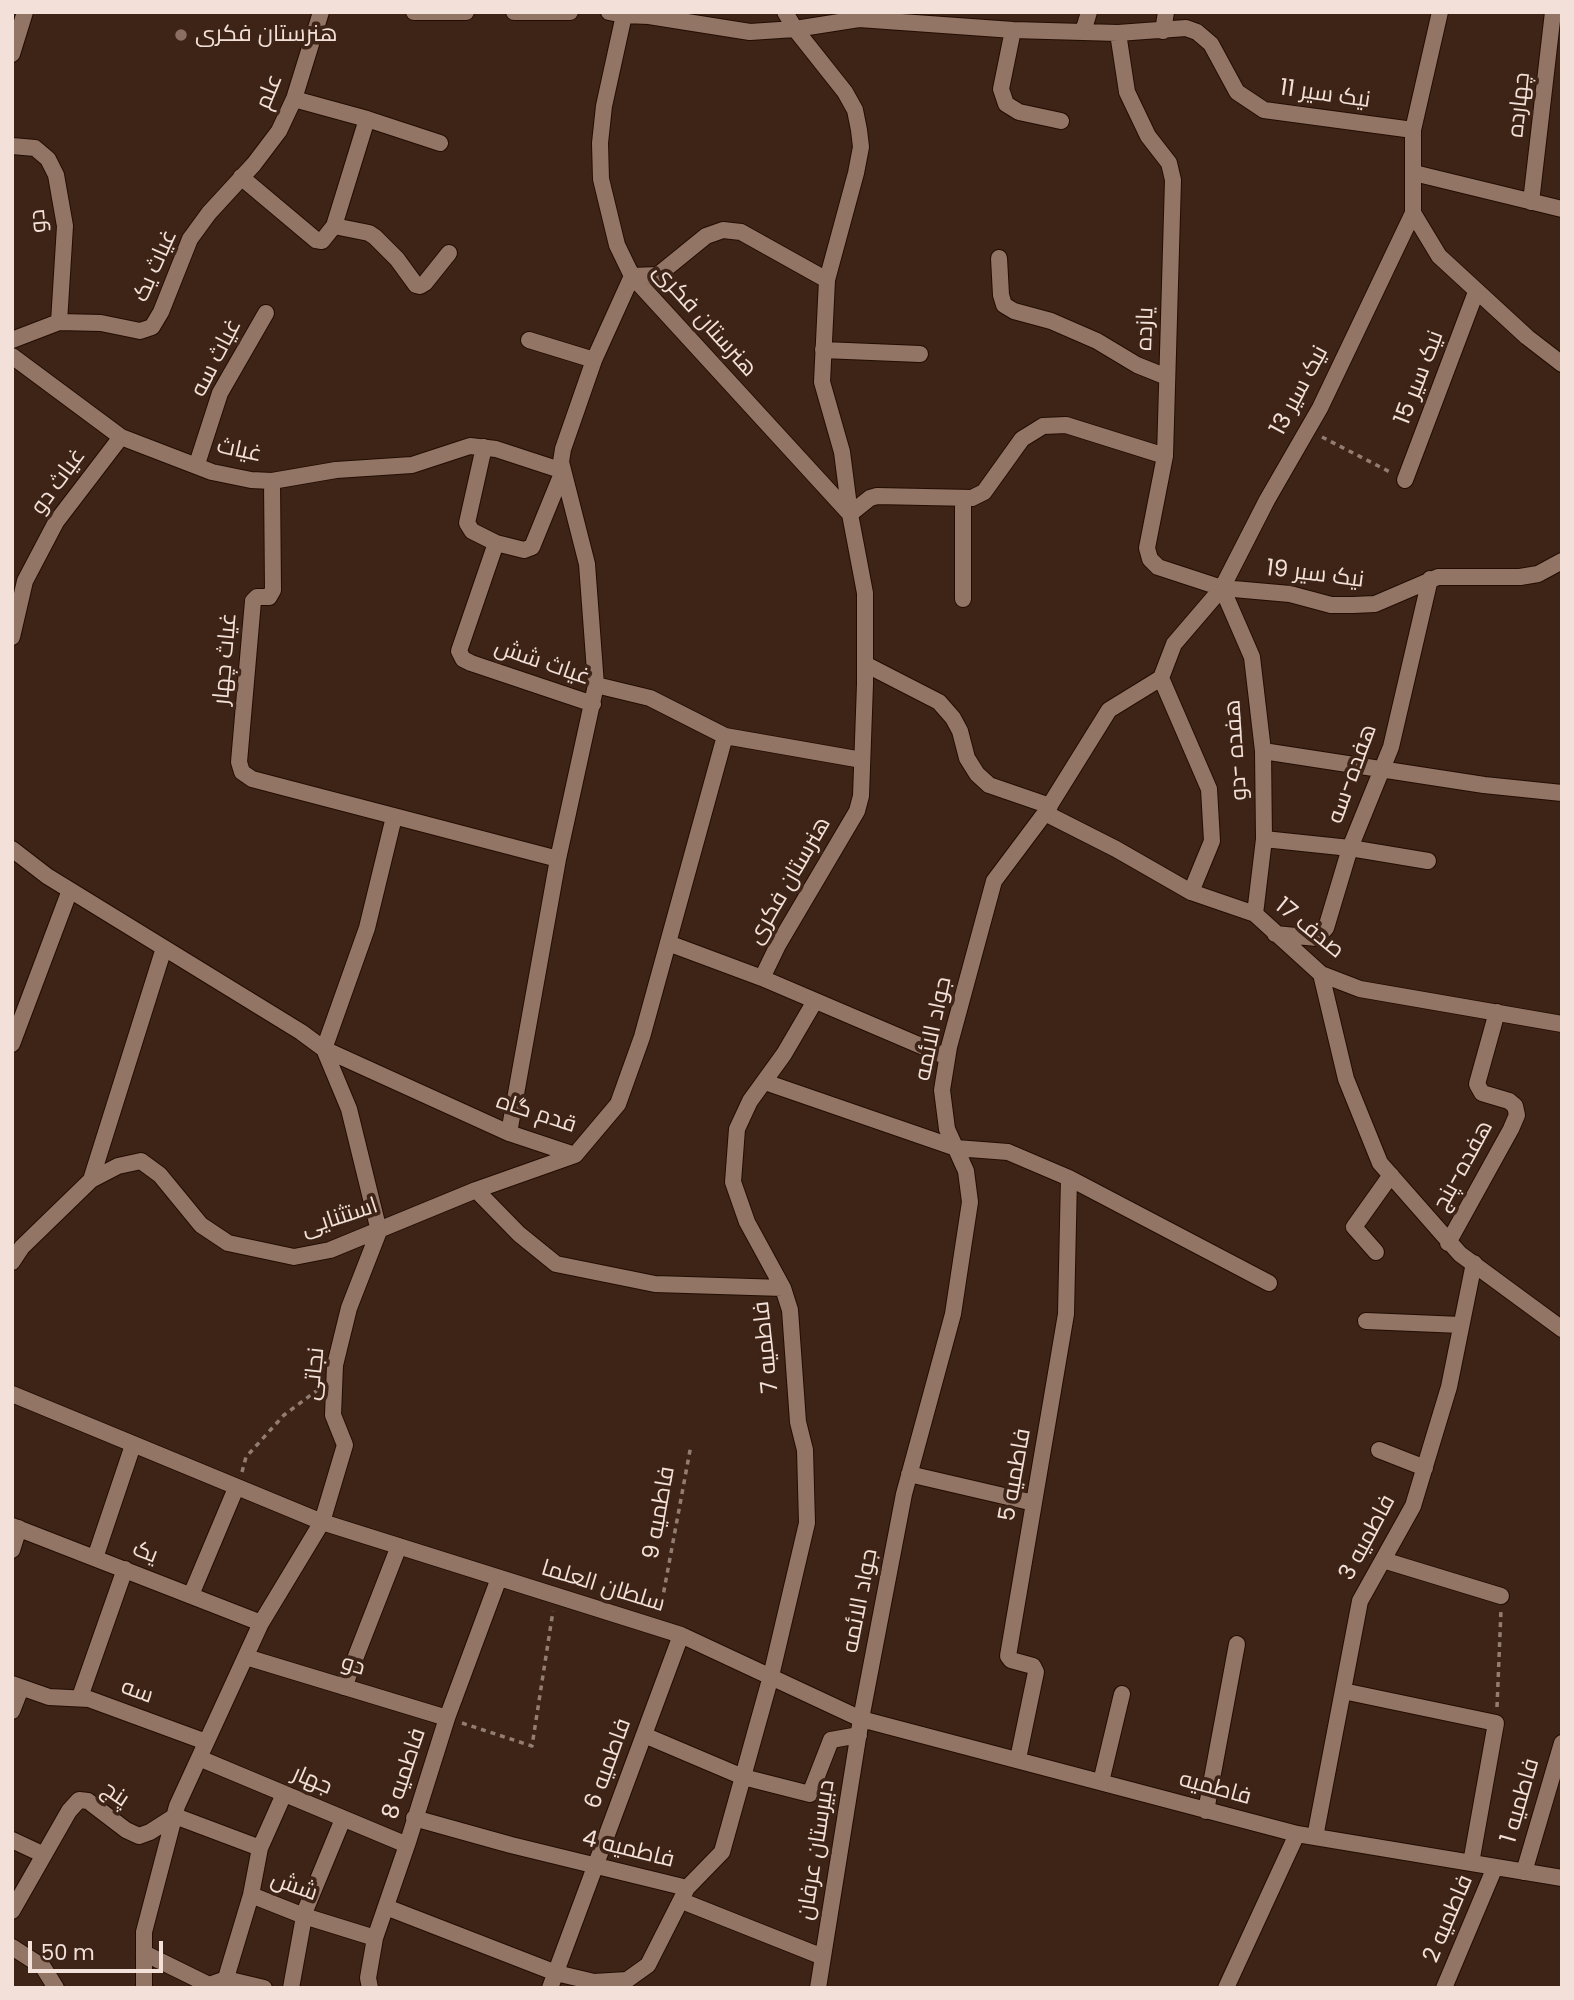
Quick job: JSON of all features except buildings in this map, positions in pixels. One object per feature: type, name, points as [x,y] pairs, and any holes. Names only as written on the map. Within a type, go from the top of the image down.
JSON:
[{"type":"street","points":[[12,54],[25,12]]},
{"type":"street","name":"علم","points":[[241,177],[279,131],[294,99],[321,12]]},
{"type":"street","points":[[414,12],[466,12]]},
{"type":"street","points":[[514,12],[570,12]]},
{"type":"street","name":"هنرستان فکری","points":[[762,978],[778,945],[856,811],[861,796],[865,664],[865,593],[842,452],[822,382],[827,280],[856,173],[861,147],[859,130],[855,110],[845,92],[794,29],[785,12]]},
{"type":"street","points":[[1083,32],[1089,12]]},
{"type":"street","points":[[617,13],[651,14],[750,32],[794,29],[859,19],[1013,30],[1118,33],[1163,31],[1166,12]]},
{"type":"street","points":[[1440,12],[1413,130],[1413,213],[1439,256],[1476,292],[1562,364]]},
{"type":"street","name":"چهارده","points":[[1531,202],[1553,12]]},
{"type":"street","name":"هنرستان فکری","points":[[617,13],[600,143],[601,179],[617,245],[632,276],[850,514]]},
{"type":"street","name":"نیک سیر 11","points":[[1163,31],[1186,28],[1197,32],[1211,44],[1237,92],[1264,110],[1413,130]]},
{"type":"street","points":[[1013,30],[1001,89],[1006,104],[1019,112],[1061,121]]},
{"type":"street","name":"یازده","points":[[1118,33],[1127,92],[1148,136],[1169,163],[1174,180],[1165,456],[1147,548],[1150,559],[1158,566],[1223,588]]},
{"type":"street","points":[[294,99],[368,119],[440,143]]},
{"type":"street","points":[[241,177],[316,240],[322,241],[334,226],[368,119]]},
{"type":"street","name":"دو","points":[[12,146],[35,148],[48,159],[56,175],[65,226],[59,322]]},
{"type":"street","points":[[1414,173],[1562,209]]},
{"type":"street","name":"غیاث یک","points":[[12,340],[59,322],[101,323],[140,331],[152,327],[161,312],[190,239],[241,177]]},
{"type":"street","name":"نیک سیر 13","points":[[1223,588],[1267,500],[1320,408],[1413,213]]},
{"type":"street","points":[[334,226],[369,233],[375,237],[397,259],[416,285],[420,286],[425,284],[449,253]]},
{"type":"street","points":[[509,1133],[558,859],[596,685],[587,564],[561,462],[594,360],[632,276],[658,275],[706,236],[723,230],[741,232],[827,280]]},
{"type":"street","points":[[999,258],[1004,305],[1097,341],[1137,365],[1167,377]]},
{"type":"street","name":"نیک سیر 15","points":[[1405,480],[1476,292]]},
{"type":"street","name":"غیاث سه","points":[[197,464],[220,393],[266,313]]},
{"type":"street","points":[[529,340],[594,360]]},
{"type":"street","points":[[823,350],[920,354]]},
{"type":"street","name":"غیاث","points":[[12,356],[121,437],[212,472],[251,480],[272,481],[336,470],[412,465],[470,446],[484,447]]},
{"type":"street","points":[[850,514],[870,498],[877,496],[972,498],[984,492],[1022,439],[1043,426],[1066,425],[1165,456]]},
{"type":"street","name":"غیاث دو","points":[[12,637],[25,581],[56,522],[121,437]]},
{"type":"street","points":[[484,447],[563,471],[532,547],[524,550],[496,543],[471,531],[467,523],[484,447]]},
{"type":"street","name":"غیاث چهار","points":[[272,481],[273,590],[269,597],[257,597],[254,601],[239,762],[242,772],[252,779],[394,817]]},
{"type":"street","points":[[963,498],[963,599]]},
{"type":"street","name":"غیاث شش","points":[[496,543],[460,651],[463,659],[593,704]]},
{"type":"street","name":"نیک سیر 19","points":[[1223,588],[1290,594],[1331,605],[1375,604],[1438,577],[1520,577],[1538,574],[1562,561]]},
{"type":"street","name":"هفده-سه","points":[[1275,933],[1317,939],[1322,934],[1350,848],[1391,747],[1430,579]]},
{"type":"street","points":[[1191,892],[1212,841],[1209,789],[1161,677],[1174,644],[1223,588]]},
{"type":"street","name":"هفده -دو","points":[[1223,588],[1252,657],[1263,751],[1264,839],[1255,914]]},
{"type":"street","name":"صدف 17","points":[[865,664],[939,702],[953,718],[967,758],[977,774],[989,785],[1048,809],[1191,892],[1255,914],[1321,974],[1360,989],[1562,1024]]},
{"type":"street","name":"جواد الائمه","points":[[860,1727],[909,1474],[953,1314],[970,1202],[966,1171],[947,1129],[942,1090],[947,1057],[994,881],[1048,809],[1110,710],[1161,677]]},
{"type":"street","points":[[596,685],[650,698],[725,736],[862,760]]},
{"type":"street","name":"قدم گاه","points":[[12,849],[47,876],[301,1032],[324,1049],[509,1133],[575,1155],[618,1104],[642,1037],[725,736]]},
{"type":"street","points":[[1263,751],[1484,785],[1562,793]]},
{"type":"street","points":[[379,1231],[349,1109],[324,1049],[367,928],[394,817],[558,859]]},
{"type":"street","points":[[1264,839],[1350,848],[1428,861]]},
{"type":"street","points":[[12,1044],[70,890]]},
{"type":"street","points":[[668,943],[762,978],[947,1057]]},
{"type":"street","points":[[91,1180],[164,948]]},
{"type":"street","points":[[1321,974],[1346,1079],[1380,1163],[1448,1243],[1562,1329]]},
{"type":"street","name":"فاطمیه 7","points":[[771,1676],[807,1523],[805,1450],[798,1422],[790,1310],[783,1288],[747,1222],[733,1182],[737,1129],[750,1101],[765,1082],[815,1000]]},
{"type":"street","name":"هفده-پنج","points":[[1448,1243],[1517,1115],[1509,1101],[1482,1093],[1477,1084],[1497,1012]]},
{"type":"street","points":[[765,1082],[956,1148],[1008,1152],[1069,1178],[1269,1283]]},
{"type":"street","name":"استثنایی","points":[[12,1262],[17,1246],[91,1180],[118,1166],[141,1161],[160,1175],[201,1225],[228,1243],[294,1257],[330,1250],[476,1190],[575,1155]]},
{"type":"street","points":[[1376,1252],[1354,1227],[1391,1175]]},
{"type":"street","name":"فاطمیه 5","points":[[1018,1759],[1036,1672],[1033,1666],[1011,1660],[1008,1656],[1066,1314],[1069,1178]]},
{"type":"street","points":[[476,1190],[519,1234],[556,1264],[655,1284],[783,1288]]},
{"type":"street","name":"نجاتی","points":[[322,1522],[345,1444],[333,1415],[335,1365],[349,1308],[379,1231]]},
{"type":"street","name":"فاطمیه 3","points":[[1315,1837],[1360,1601],[1413,1506],[1449,1387],[1474,1263]]},
{"type":"street","points":[[1366,1321],[1461,1325]]},
{"type":"street","name":"سلطان العلما","points":[[12,1394],[322,1522],[681,1635],[771,1676],[860,1727]]},
{"type":"street","points":[[95,1558],[133,1445]]},
{"type":"street","points":[[1380,1450],[1425,1468]]},
{"type":"street","points":[[909,1474],[1034,1503]]},
{"type":"street","points":[[191,1595],[236,1488]]},
{"type":"street","points":[[144,1988],[144,1931],[175,1816],[261,1623],[322,1522]]},
{"type":"street","points":[[12,1550],[16,1527]]},
{"type":"street","name":"یک","points":[[16,1527],[261,1623]]},
{"type":"street","points":[[344,1687],[399,1546]]},
{"type":"street","points":[[1383,1560],[1501,1596]]},
{"type":"street","points":[[80,1697],[125,1569]]},
{"type":"street","name":"فاطمیه 8","points":[[370,1988],[368,1978],[375,1938],[447,1718],[499,1578]]},
{"type":"street","name":"فاطمیه 6","points":[[553,1980],[681,1635]]},
{"type":"street","points":[[1206,1811],[1237,1644]]},
{"type":"street","name":"دو","points":[[246,1657],[447,1718]]},
{"type":"street","name":"فاطمیه 4","points":[[414,1818],[596,1865],[684,1894],[722,1852],[771,1676]]},
{"type":"street","points":[[12,1711],[17,1686]]},
{"type":"street","name":"سه","points":[[17,1686],[49,1697],[80,1697],[206,1742]]},
{"type":"street","points":[[1343,1691],[1496,1723],[1471,1863]]},
{"type":"street","points":[[1101,1782],[1122,1694]]},
{"type":"street","points":[[644,1735],[743,1777],[810,1794],[831,1740],[860,1727]]},
{"type":"street","name":"فاطمیه","points":[[860,1727],[1018,1759],[1206,1811],[1315,1837],[1562,1878]]},
{"type":"street","name":"دبیرستان عرفان","points":[[817,1988],[860,1727]]},
{"type":"street","name":"فاطمیه 1","points":[[1524,1872],[1557,1779],[1562,1743]]},
{"type":"street","name":"جهار","points":[[199,1758],[407,1845]]},
{"type":"street","points":[[260,1847],[284,1794]]},
{"type":"street","name":"پنج","points":[[42,1854],[79,1800],[88,1801],[126,1830],[139,1836],[175,1816]]},
{"type":"street","name":"شش","points":[[175,1816],[260,1847],[251,1895],[304,1916],[375,1938]]},
{"type":"street","points":[[291,1988],[304,1916],[343,1819]]},
{"type":"street","points":[[1230,1986],[1297,1833]]},
{"type":"street","points":[[12,1840],[42,1854],[12,1911]]},
{"type":"street","name":"فاطمیه 2","points":[[1444,1988],[1495,1867]]},
{"type":"street","points":[[386,1907],[553,1980],[627,1980],[648,1965],[684,1894],[823,1957]]},
{"type":"street","points":[[225,1983],[251,1895]]},
{"type":"street","points":[[12,1947],[43,1967],[56,1988]]},
{"type":"street","points":[[144,1953],[209,1985],[225,1983],[264,1988]]},
{"type":"path","points":[[1308,429],[1405,480]]},
{"type":"path","points":[[236,1488],[246,1457],[284,1415],[335,1378]]},
{"type":"path","name":"فاطمیه 9","points":[[657,1628],[691,1445]]},
{"type":"path","points":[[447,1718],[532,1746],[555,1595]]},
{"type":"path","points":[[1496,1723],[1501,1596]]},
{"type":"place","name":"هنرستان فکری","points":[[181,35]]}]
